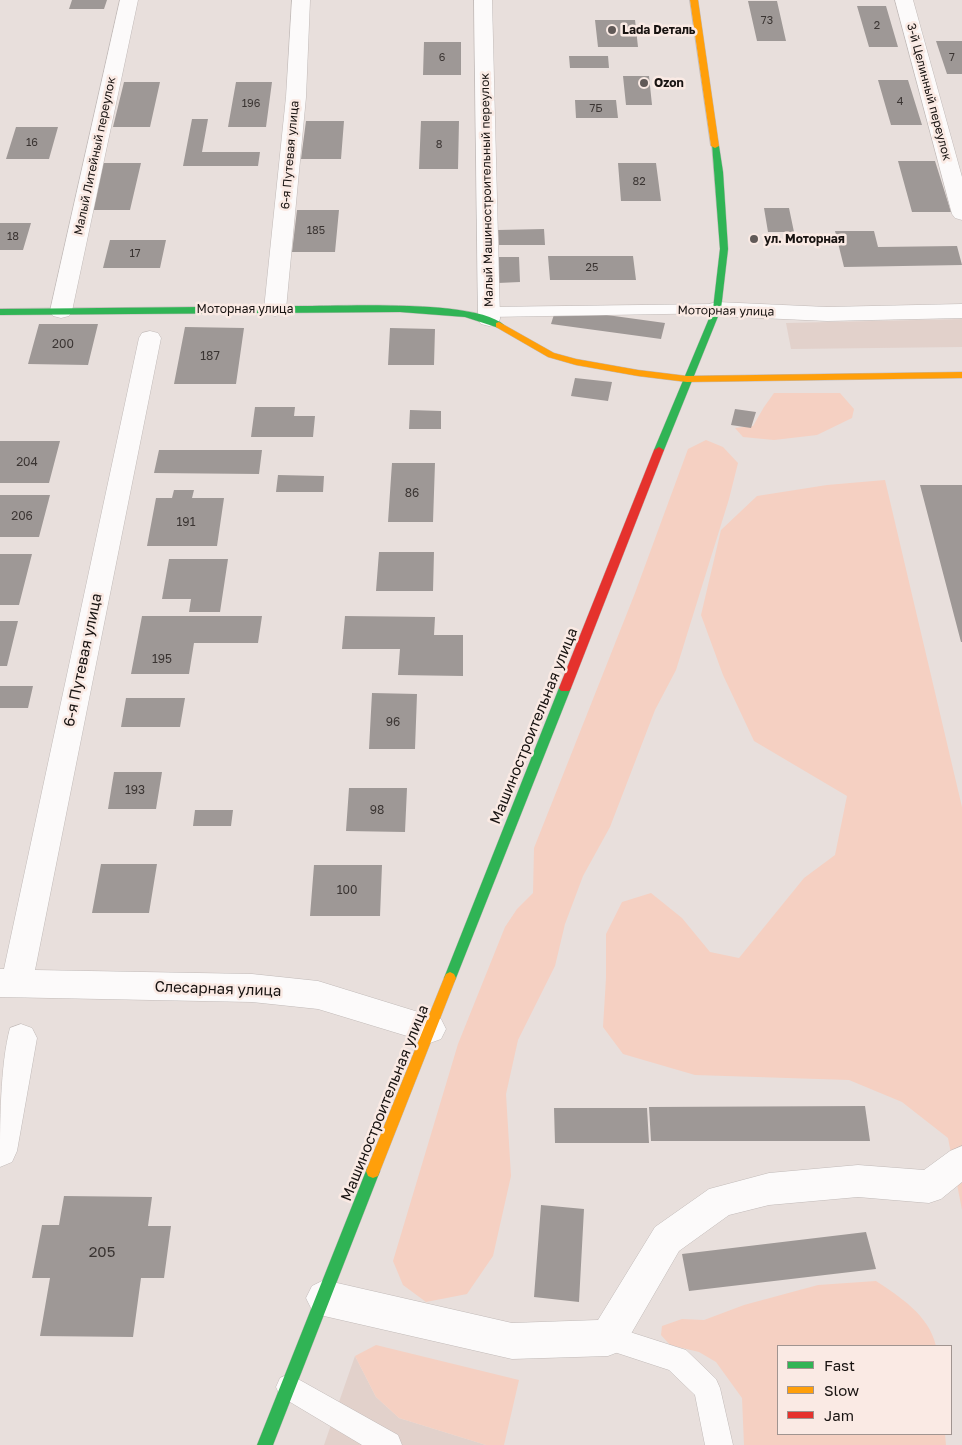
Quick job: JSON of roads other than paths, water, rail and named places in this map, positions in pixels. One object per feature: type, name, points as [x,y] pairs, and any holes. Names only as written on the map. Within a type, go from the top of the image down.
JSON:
[{"type":"main road","name":"Машиностроительная улица","points":[[265,1445],[687,379],[717,309],[724,249],[719,172],[694,0]]},
{"type":"main road","name":"Моторная улица","points":[[0,312],[275,309],[438,310],[489,316]]},
{"type":"main road","name":"Малый Машиностроительный переулок","points":[[489,316],[551,355],[576,362],[638,373],[687,379]]},
{"type":"main road","points":[[687,379],[962,376]]},
{"type":"street","name":"Малый Литейный переулок","points":[[61,311],[129,0]]},
{"type":"street","name":"6-я Путевая улица","points":[[275,309],[296,97],[301,0]]},
{"type":"street","name":"Малый Машиностроительный переулок","points":[[483,0],[489,316]]},
{"type":"street","name":"3-й Целинный переулок","points":[[904,0],[962,214]]},
{"type":"street","name":"Моторная улица","points":[[717,309],[827,314],[962,311]]},
{"type":"street","name":"6-я Путевая улица","points":[[8,983],[150,338]]},
{"type":"street","name":"Слесарная улица","points":[[8,983],[252,988],[318,995],[430,1029]]},
{"type":"street","points":[[0,1150],[21,1038]]},
{"type":"street","points":[[324,1298],[512,1341],[608,1338],[667,1239],[721,1201],[769,1189],[858,1181],[929,1187],[962,1162]]},
{"type":"lane","name":"Моторная улица","points":[[489,316],[717,309]]},
{"type":"lane","points":[[608,1338],[677,1359],[695,1376],[707,1388],[719,1445]]},
{"type":"lane","points":[[289,1387],[388,1445]]},
{"type":"place","name":"Lada Dеталь","points":[[612,30]]},
{"type":"place","name":"Ozon","points":[[644,83]]},
{"type":"place","name":"ул. Моторная","points":[[754,239]]}]
